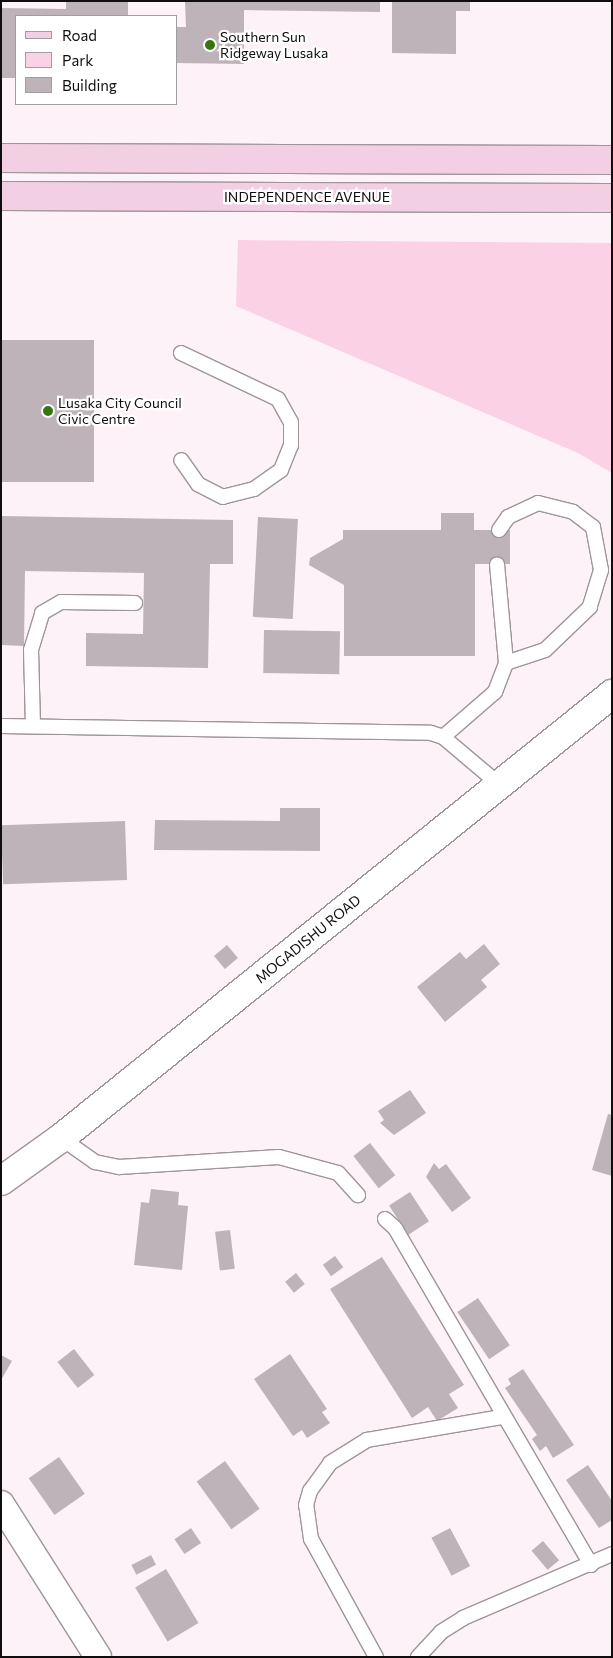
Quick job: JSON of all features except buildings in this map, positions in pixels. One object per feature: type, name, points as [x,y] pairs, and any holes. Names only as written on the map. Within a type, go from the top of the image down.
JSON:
[{"type":"main road","points":[[1,158],[612,160]]},
{"type":"main road","name":"INDEPENDENCE AVENUE","points":[[1,196],[612,198]]},
{"type":"street","name":"MOGADISHU ROAD","points":[[1,1180],[61,1138],[612,694]]},
{"type":"street","points":[[1,1504],[98,1657]]},
{"type":"lane","points":[[181,354],[278,399],[290,422],[290,445],[281,470],[254,489],[223,497],[198,484],[181,460]]},
{"type":"lane","points":[[499,530],[508,517],[538,503],[573,512],[593,527],[601,570],[590,607],[545,650],[506,663]]},
{"type":"lane","points":[[444,737],[495,692],[506,663],[497,564]]},
{"type":"lane","points":[[33,726],[31,650],[42,613],[61,602],[135,603]]},
{"type":"lane","points":[[1,726],[431,732],[444,737],[500,785]]},
{"type":"lane","points":[[61,1138],[95,1162],[119,1167],[279,1157],[338,1173],[358,1195]]},
{"type":"lane","points":[[385,1219],[395,1228],[502,1417],[591,1565]]},
{"type":"lane","points":[[376,1657],[311,1539],[306,1505],[310,1491],[330,1464],[367,1440],[502,1417]]},
{"type":"lane","points":[[418,1657],[441,1632],[464,1618],[591,1565],[612,1554]]},
{"type":"green space","points":[[238,240],[612,243],[612,473],[578,453],[236,306]]},
{"type":"place","name":"Southern Sun Ridgeway Lusaka","points":[[210,45]]},
{"type":"place","name":"Lusaka City Council Civic Centre","points":[[48,411]]}]
